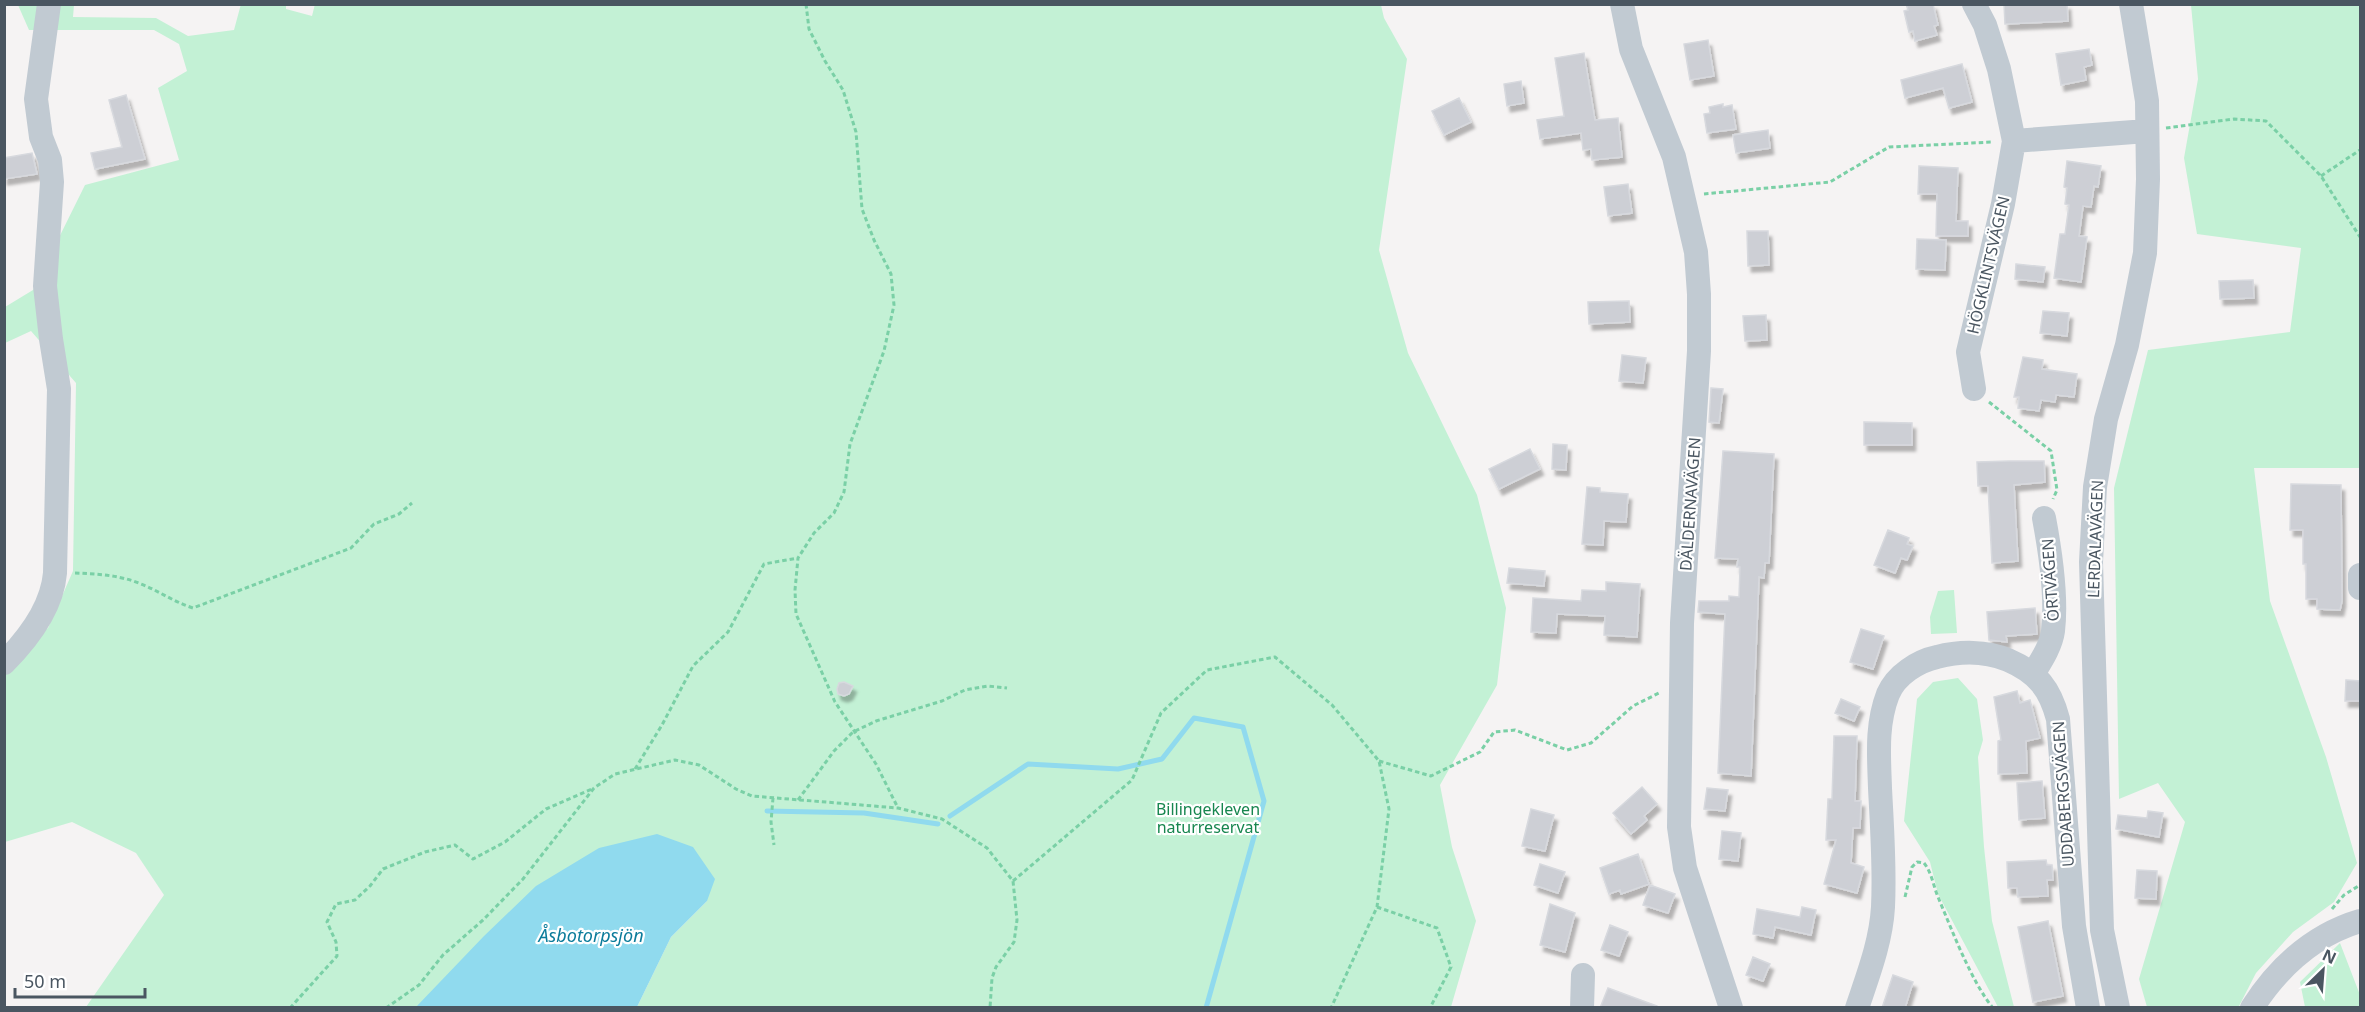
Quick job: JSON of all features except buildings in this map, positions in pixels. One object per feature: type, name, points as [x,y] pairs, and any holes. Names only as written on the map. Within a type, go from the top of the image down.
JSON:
[{"type":"street","points":[[4,663],[40,619],[49,601],[55,573],[59,389],[45,286],[52,182],[50,160],[41,137],[36,99],[49,4]]},
{"type":"street","name":"DÄLDERNAVÄGEN","points":[[1622,4],[1631,49],[1674,157],[1696,252],[1700,294],[1699,351],[1682,622],[1679,827],[1685,868],[1731,1008]]},
{"type":"street","name":"HÖGKLINTSVÄGEN","points":[[1974,4],[1985,25],[1999,69],[2014,141],[2003,204],[1968,352],[1974,389]]},
{"type":"street","name":"LERDALAVÄGEN","points":[[2118,1008],[2102,930],[2091,562],[2097,475],[2106,419],[2127,345],[2145,253],[2148,179],[2147,101],[2131,4]]},
{"type":"street","points":[[2014,141],[2146,131]]},
{"type":"street","name":"ÖRTVÄGEN","points":[[2033,674],[2045,654],[2053,633],[2049,547],[2044,518]]},
{"type":"street","points":[[2361,575],[2361,588]]},
{"type":"street","name":"UDDABERGSVÄGEN","points":[[1857,1008],[1879,939],[1883,908],[1884,870],[1878,743],[1882,715],[1889,692],[1905,672],[1925,659],[1952,653],[1979,653],[2006,659],[2033,674],[2043,683],[2053,698],[2058,719],[2074,926],[2086,1007]]},
{"type":"street","points":[[2252,1008],[2265,988],[2285,965],[2306,947],[2331,931],[2361,921]]},
{"type":"street","points":[[1582,1008],[1583,975]]},
{"type":"path","points":[[806,4],[809,29],[843,90],[853,121],[856,132],[862,209],[891,274],[894,305],[884,351],[850,444],[844,492],[834,513],[814,533],[798,558],[795,590],[796,614],[835,702],[876,764],[898,808]]},
{"type":"path","points":[[2146,131],[2234,119],[2266,121],[2321,176],[2361,237]]},
{"type":"path","points":[[1684,195],[1830,182],[1889,147],[1989,142]]},
{"type":"path","points":[[2321,176],[2361,150]]},
{"type":"path","points":[[1974,389],[2051,451],[2057,490],[2044,518]]},
{"type":"path","points":[[55,573],[102,574],[140,583],[174,602],[193,608],[351,548],[374,524],[399,514],[412,503]]},
{"type":"path","points":[[634,769],[662,725],[693,666],[728,632],[764,564],[798,558]]},
{"type":"path","points":[[1013,881],[1132,780],[1161,713],[1207,670],[1275,657],[1332,705],[1379,761],[1389,809],[1377,907],[1331,1008]]},
{"type":"path","points":[[1379,761],[1431,776],[1480,752],[1494,732],[1515,730],[1567,750],[1591,743],[1633,706],[1681,682]]},
{"type":"path","points":[[798,801],[834,751],[853,732],[876,721],[942,701],[965,690],[988,686],[1008,688]]},
{"type":"path","points":[[290,1008],[337,956],[336,942],[327,922],[336,904],[355,900],[383,869],[425,852],[455,845],[473,859],[505,842],[546,808],[594,788],[615,774],[675,760],[699,765],[736,789],[752,796],[898,808],[942,819],[987,848],[1013,881],[1017,920],[1014,942],[996,967],[992,978],[990,1008]]},
{"type":"path","points":[[386,1008],[419,985],[442,955],[483,920],[523,879],[594,788]]},
{"type":"path","points":[[773,798],[771,816],[774,844]]},
{"type":"path","points":[[1905,898],[1912,867],[1917,862],[1924,862],[1929,869],[1936,892],[1957,940],[1993,1008]]},
{"type":"path","points":[[2329,915],[2333,906],[2344,895],[2361,885]]},
{"type":"path","points":[[1377,907],[1437,928],[1451,967],[1430,1008]]},
{"type":"green space","name":"Billingekleven naturreservat","points":[[241,4],[286,5],[286,9],[312,16],[315,4],[1381,5],[1384,18],[1407,59],[1379,250],[1408,353],[1477,495],[1506,608],[1497,685],[1440,785],[1452,847],[1476,921],[1451,1007],[637,1007],[671,937],[707,901],[416,1007],[86,1007],[164,895],[136,853],[72,822],[5,842],[5,654],[48,628],[73,571],[76,383],[31,331],[5,343],[5,307],[33,290],[85,185],[179,160],[158,88],[187,71],[179,44],[154,30],[29,30],[18,5],[74,5],[73,17],[156,18],[188,36],[234,30]]},
{"type":"green space","points":[[2191,5],[2360,5],[2360,468],[2254,468],[2270,601],[2326,757],[2357,863],[2334,902],[2293,932],[2256,973],[2238,1008],[2147,1007],[2139,979],[2185,822],[2158,783],[2119,799],[2114,488],[2148,350],[2290,332],[2301,248],[2197,234],[2184,158],[2198,79]]},
{"type":"green space","points":[[1954,590],[1957,633],[1931,634],[1930,617],[1938,591]]},
{"type":"green space","points":[[1958,678],[1977,699],[1983,740],[1978,757],[1992,921],[2014,1007],[1998,1007],[1938,894],[1930,862],[1904,821],[1917,699],[1933,682]]},
{"type":"green space","points":[[2340,943],[2360,995],[2360,1007],[2305,1007],[2300,982]]},
{"type":"water","name":"Åsbotorpsjön","points":[[657,834],[693,847],[715,879],[707,901],[671,937],[637,1007],[416,1007],[536,886],[599,848]]},
{"type":"waterway","points":[[950,816],[1028,764],[1118,769],[1162,759],[1194,718],[1243,727],[1264,801],[1206,1008]]},
{"type":"waterway","points":[[767,811],[864,813],[938,824]]}]
